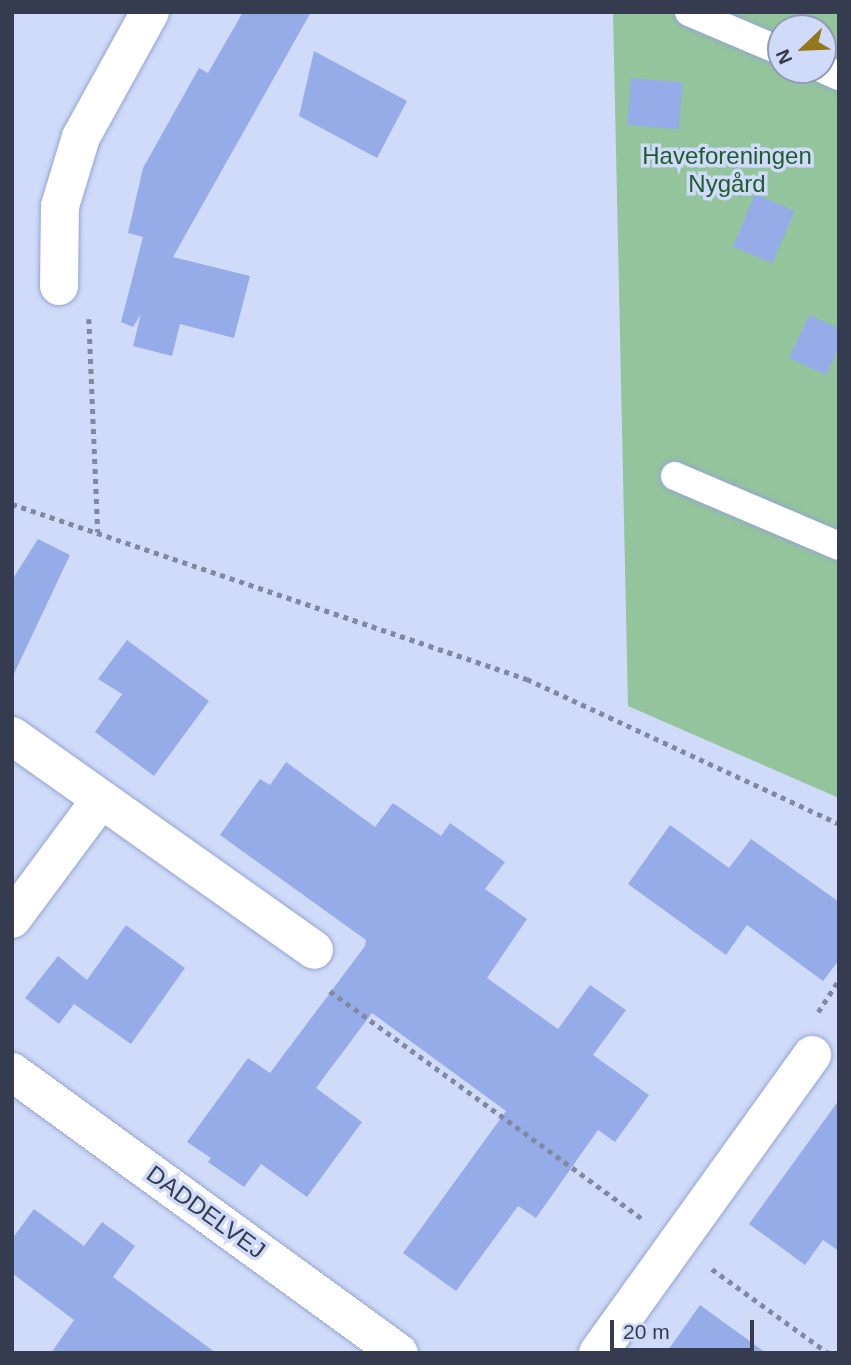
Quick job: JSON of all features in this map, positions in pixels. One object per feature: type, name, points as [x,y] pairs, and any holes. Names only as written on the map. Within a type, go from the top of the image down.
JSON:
[{"type":"street","points":[[59,286],[60,206],[81,137],[150,12]]},
{"type":"street","points":[[12,736],[314,950]]},
{"type":"street","points":[[12,919],[101,799]]},
{"type":"street","points":[[598,1353],[812,1055]]},
{"type":"street","name":"DADDELVEJ","points":[[12,1072],[399,1353]]},
{"type":"lane","points":[[689,12],[767,45]]},
{"type":"lane","points":[[675,476],[839,546]]},
{"type":"path","points":[[59,286],[88,297],[98,532]]},
{"type":"path","points":[[12,504],[527,679],[839,824]]},
{"type":"path","points":[[314,950],[307,974],[828,1353]]},
{"type":"green space","name":"Haveforeningen Nygård","points":[[613,12],[839,12],[839,798],[628,706]]},
{"type":"building","points":[[243,12],[311,12],[173,257],[250,276],[234,338],[180,324],[172,356],[133,346],[141,314],[133,327],[121,322],[143,237],[128,233],[143,168],[199,68],[208,73]]},
{"type":"building","points":[[314,51],[407,101],[377,158],[299,116]]},
{"type":"building","points":[[631,78],[683,83],[679,129],[627,125]]},
{"type":"building","points":[[755,194],[795,211],[772,263],[733,246]]},
{"type":"building","points":[[809,315],[839,328],[839,347],[826,375],[789,358]]},
{"type":"building","points":[[38,539],[70,555],[12,678],[12,580]]},
{"type":"building","points":[[127,640],[209,701],[154,776],[95,732],[122,694],[98,679]]},
{"type":"building","points":[[286,762],[375,827],[393,803],[441,836],[450,823],[505,862],[485,889],[527,919],[487,978],[558,1029],[590,985],[626,1010],[593,1055],[649,1095],[615,1142],[598,1130],[536,1218],[518,1206],[456,1291],[403,1253],[506,1111],[372,1013],[316,1088],[362,1122],[307,1197],[261,1164],[244,1187],[208,1162],[211,1158],[187,1142],[248,1058],[270,1073],[365,946],[366,940],[220,835],[260,779],[270,785]]},
{"type":"building","points":[[670,825],[729,868],[751,839],[839,902],[839,960],[823,981],[747,925],[726,955],[628,884]]},
{"type":"building","points":[[126,925],[185,968],[131,1044],[74,1004],[59,1024],[25,998],[58,956],[87,980]]},
{"type":"building","points":[[839,1100],[839,1251],[823,1240],[805,1265],[749,1224]]},
{"type":"building","points":[[34,1209],[84,1246],[102,1222],[135,1246],[113,1277],[216,1353],[51,1353],[74,1320],[12,1273],[12,1239]]},
{"type":"building","points":[[700,1305],[766,1353],[666,1353]]}]
